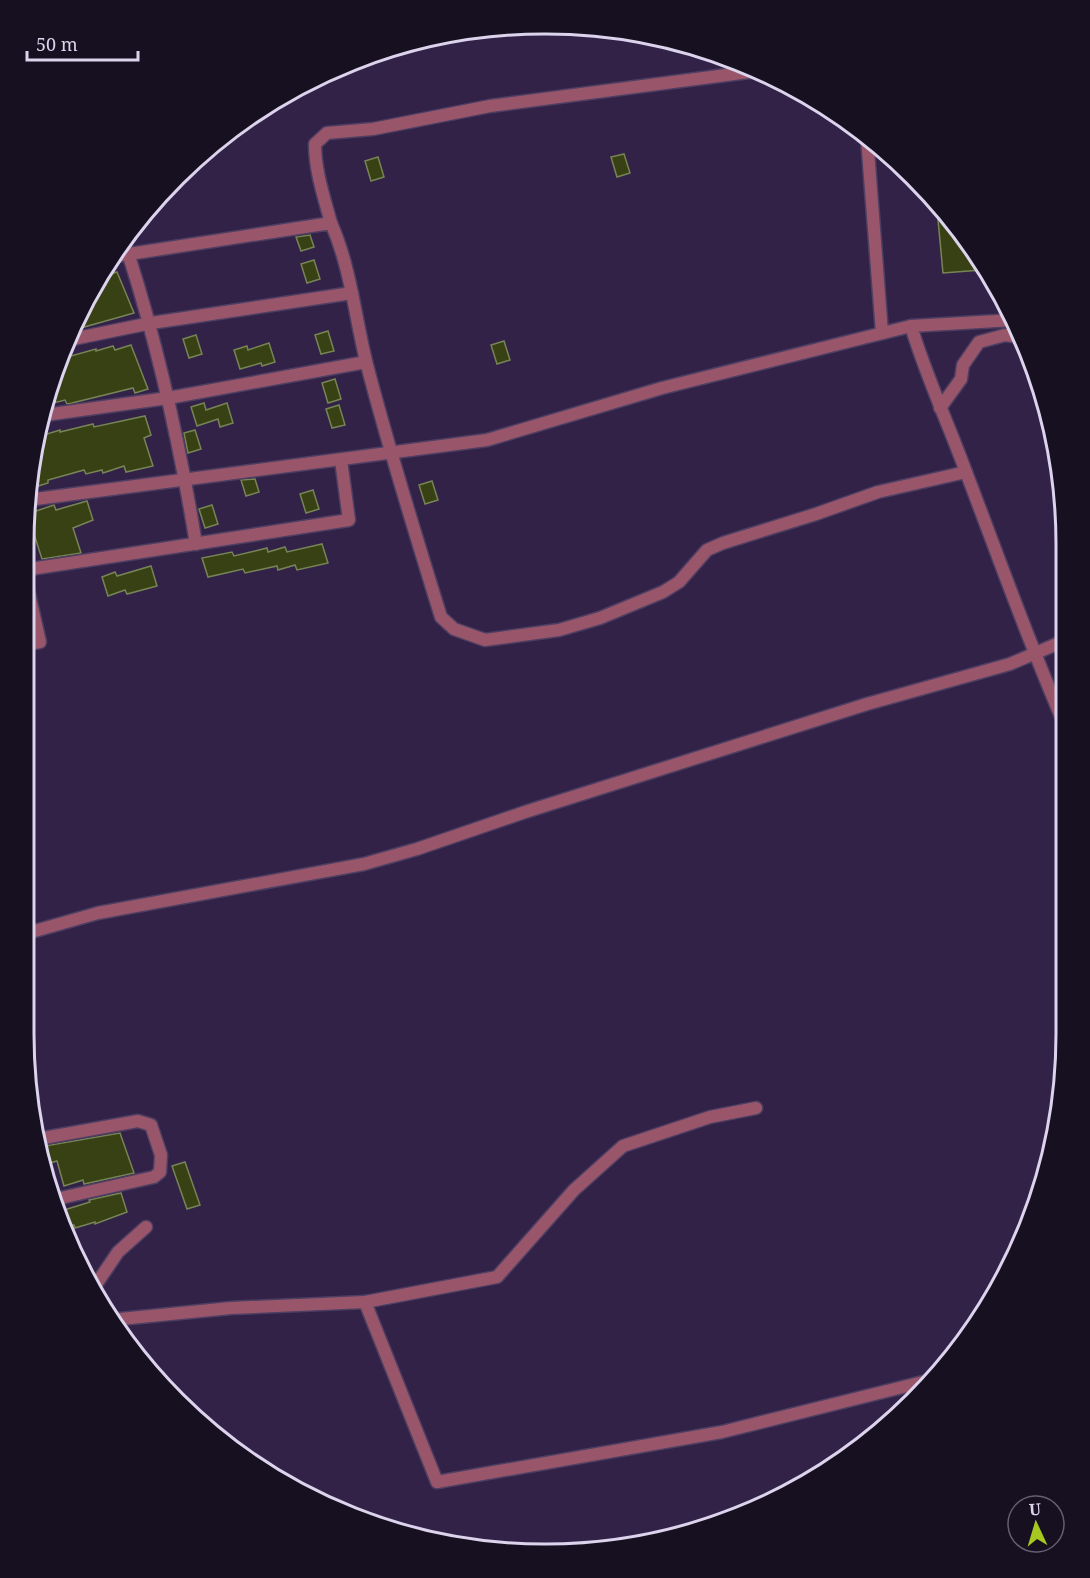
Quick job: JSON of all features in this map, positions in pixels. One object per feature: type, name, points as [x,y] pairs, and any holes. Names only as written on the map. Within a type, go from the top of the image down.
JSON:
[{"type":"street","points":[[739,72],[490,106],[372,129],[327,133],[315,144],[318,176],[352,293],[366,363],[441,617],[454,629],[486,640],[560,630],[600,618],[663,592],[679,582],[707,550],[723,543],[878,492],[966,471]]},
{"type":"street","points":[[868,150],[882,333]]},
{"type":"street","points":[[125,256],[331,223]]},
{"type":"street","points":[[129,256],[151,323],[185,480],[196,544]]},
{"type":"street","points":[[78,338],[151,323],[352,293]]},
{"type":"street","points":[[37,499],[487,440],[662,388],[911,326],[1004,321]]},
{"type":"street","points":[[911,326],[922,363],[966,471],[1034,655],[1056,705]]},
{"type":"street","points":[[940,408],[961,380],[963,365],[979,342],[998,336],[1011,337]]},
{"type":"street","points":[[52,414],[168,398],[366,363]]},
{"type":"street","points":[[34,569],[349,520],[341,460]]},
{"type":"street","points":[[34,615],[40,642],[34,643]]},
{"type":"street","points":[[34,931],[98,913],[166,899],[364,864],[867,704],[1034,655],[1056,645]]},
{"type":"street","points":[[122,1319],[231,1308],[365,1302],[497,1277],[574,1190],[624,1146],[710,1117],[756,1108]]},
{"type":"street","points":[[45,1138],[138,1121],[150,1125],[161,1155],[160,1172],[154,1177],[62,1198]]},
{"type":"street","points":[[99,1280],[118,1252],[146,1227]]},
{"type":"street","points":[[365,1302],[436,1482],[722,1432],[916,1384]]},
{"type":"building","points":[[624,154],[630,173],[617,177],[611,157]]},
{"type":"building","points":[[378,157],[384,177],[371,181],[365,161]]},
{"type":"building","points":[[938,219],[975,270],[943,273]]},
{"type":"building","points":[[310,235],[314,247],[301,251],[296,237]]},
{"type":"building","points":[[314,260],[320,279],[307,283],[301,264]]},
{"type":"building","points":[[117,272],[134,313],[83,327],[103,290],[114,273]]},
{"type":"building","points":[[328,331],[334,351],[321,354],[315,335]]},
{"type":"building","points":[[196,335],[202,354],[189,358],[183,339]]},
{"type":"building","points":[[504,341],[510,360],[497,364],[491,345]]},
{"type":"building","points":[[269,343],[275,362],[240,369],[234,350],[247,346],[248,350]]},
{"type":"building","points":[[131,345],[148,389],[135,393],[133,388],[67,404],[65,400],[55,402],[71,356],[113,346],[115,350]]},
{"type":"building","points":[[335,379],[341,399],[328,403],[322,383]]},
{"type":"building","points":[[204,403],[206,410],[227,403],[233,423],[220,427],[218,419],[197,426],[191,407]]},
{"type":"building","points":[[339,405],[345,425],[332,428],[326,409]]},
{"type":"building","points":[[145,416],[151,435],[144,438],[153,466],[126,472],[124,466],[103,473],[102,470],[86,474],[84,470],[48,480],[48,483],[38,486],[47,434],[93,424],[94,427]]},
{"type":"building","points":[[195,430],[201,449],[188,453],[184,433]]},
{"type":"building","points":[[255,479],[259,492],[246,496],[241,480]]},
{"type":"building","points":[[432,481],[438,500],[425,504],[419,485]]},
{"type":"building","points":[[313,490],[319,509],[306,513],[300,494]]},
{"type":"building","points":[[87,501],[93,520],[73,528],[81,553],[42,559],[35,536],[36,511],[54,505],[56,510]]},
{"type":"building","points":[[212,505],[218,524],[205,528],[199,509]]},
{"type":"building","points":[[322,544],[328,563],[297,570],[295,565],[278,570],[277,566],[245,573],[243,569],[208,577],[202,558],[232,552],[234,556],[267,548],[268,552],[285,547],[287,552]]},
{"type":"building","points":[[151,566],[157,586],[127,594],[125,590],[108,596],[102,577],[115,572],[117,576]]},
{"type":"building","points":[[120,1133],[134,1173],[84,1184],[83,1180],[64,1186],[57,1161],[51,1163],[47,1146]]},
{"type":"building","points":[[185,1162],[200,1205],[187,1209],[172,1166]]},
{"type":"building","points":[[121,1193],[127,1212],[95,1224],[95,1222],[75,1228],[66,1209],[90,1202],[89,1200]]}]
